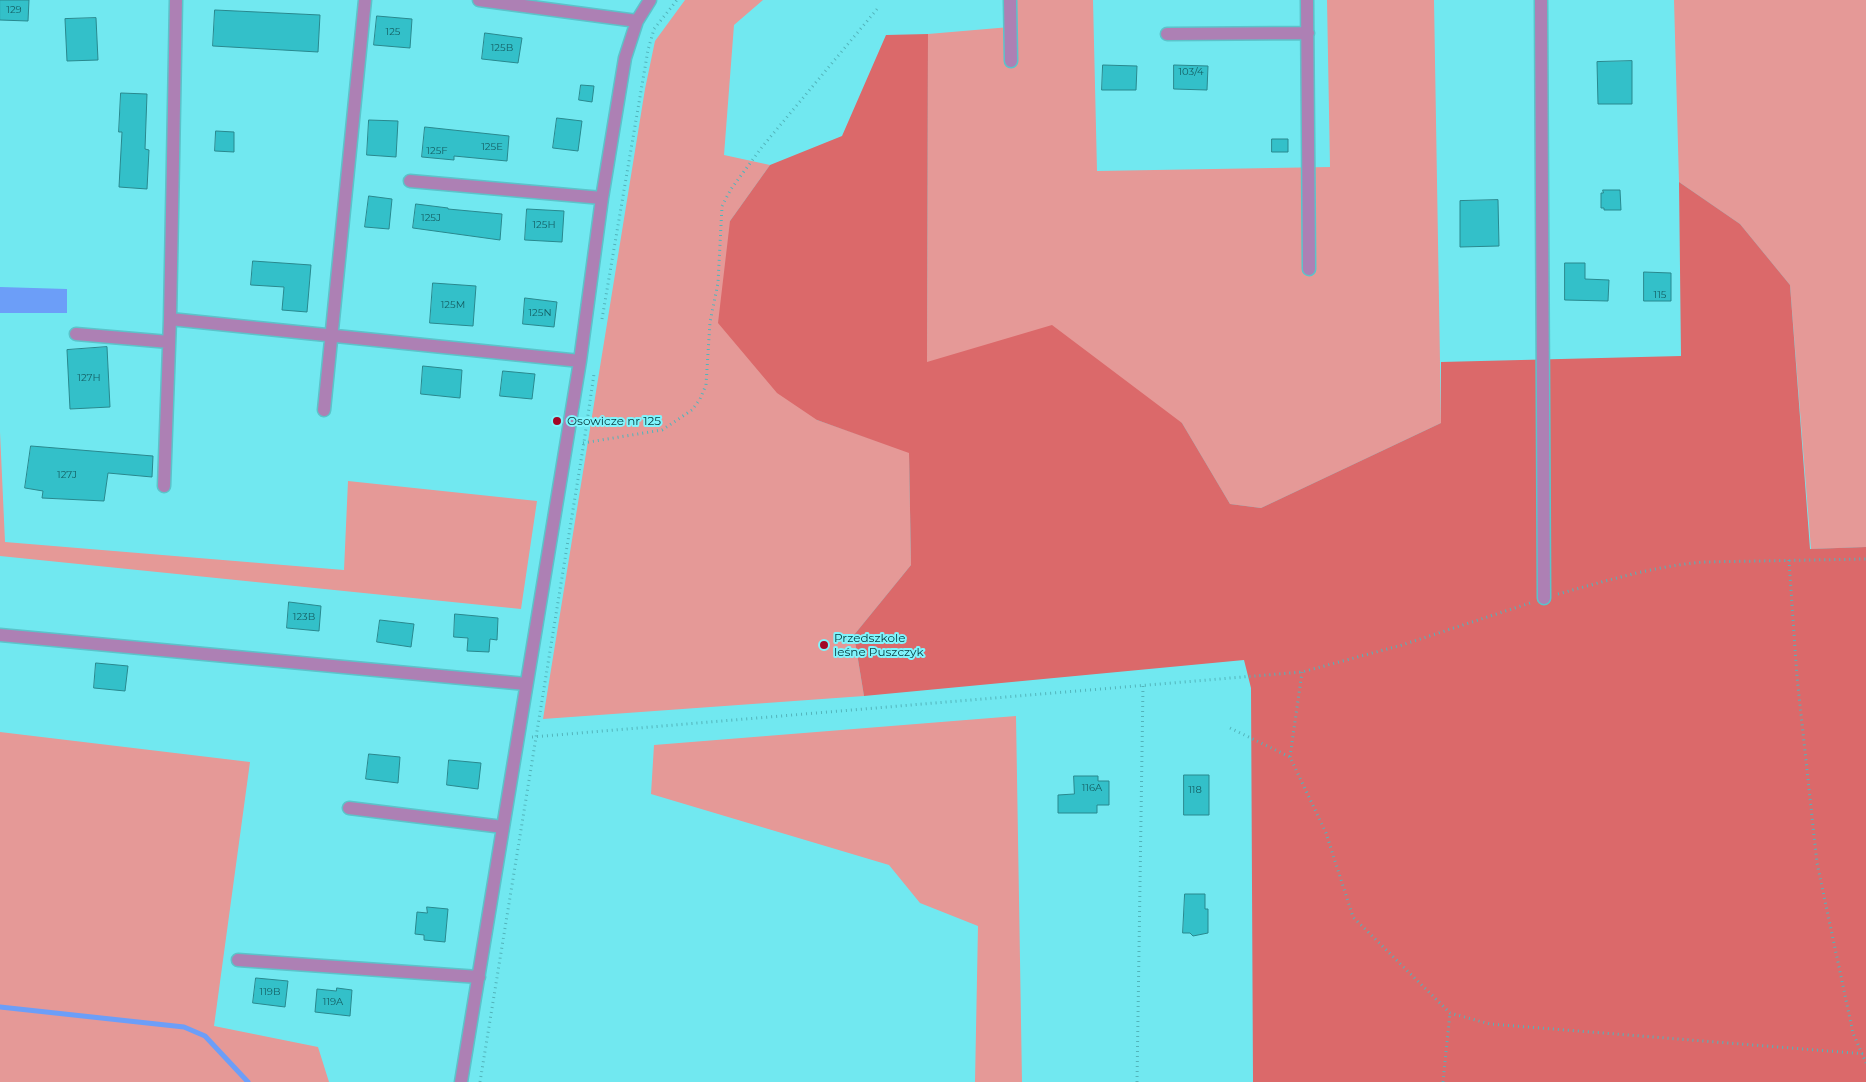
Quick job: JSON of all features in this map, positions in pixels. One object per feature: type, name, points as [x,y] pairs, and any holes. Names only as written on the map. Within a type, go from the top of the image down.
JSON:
[{"type":"street","points":[[164,486],[170,320],[176,0]]},
{"type":"street","points":[[324,410],[365,0]]},
{"type":"street","points":[[479,0],[637,21]]},
{"type":"street","points":[[461,1082],[580,361],[602,198],[625,58],[637,21],[650,0]]},
{"type":"street","points":[[1010,0],[1011,61]]},
{"type":"street","points":[[1307,0],[1309,270]]},
{"type":"street","points":[[1541,0],[1544,598]]},
{"type":"street","points":[[1167,34],[1308,33]]},
{"type":"street","points":[[410,181],[602,198]]},
{"type":"street","points":[[170,320],[580,361]]},
{"type":"street","points":[[76,334],[169,342]]},
{"type":"street","points":[[0,635],[526,684]]},
{"type":"street","points":[[349,808],[503,827]]},
{"type":"street","points":[[238,960],[479,976]]},
{"type":"path","points":[[602,319],[648,50],[654,30],[668,9],[677,0]]},
{"type":"path","points":[[566,446],[662,430],[692,410],[700,399],[706,385],[710,322],[718,283],[722,206],[731,189],[762,147],[878,8]]},
{"type":"path","points":[[480,1082],[595,367]]},
{"type":"path","points":[[517,738],[1302,672],[1402,645],[1544,598],[1654,569],[1679,564],[1866,559]]},
{"type":"path","points":[[1789,560],[1797,677],[1817,863],[1853,1033],[1864,1054],[1866,1063]]},
{"type":"path","points":[[1302,672],[1290,757],[1326,833],[1353,917],[1450,1013],[1490,1024],[1864,1054]]},
{"type":"path","points":[[1137,1082],[1143,686]]},
{"type":"path","points":[[1230,728],[1290,757]]},
{"type":"path","points":[[1443,1082],[1450,1013]]},
{"type":"shaded area","points":[[685,0],[763,0],[734,25],[724,155],[770,165],[730,221],[817,420],[909,452],[911,565],[854,635],[864,696],[543,719],[645,89],[655,41]]},
{"type":"shaded area","points":[[1010,0],[1093,0],[1097,171],[1330,167],[1327,0],[1434,0],[1441,423],[1261,508],[1230,504],[1182,423],[927,362],[928,34],[1010,27]]},
{"type":"shaded area","points":[[1674,0],[1866,0],[1866,547],[1811,549],[1790,285],[1740,224],[1679,182]]},
{"type":"shaded area","points":[[928,34],[927,362],[1052,325],[1182,423],[1230,504],[1261,508],[1441,423],[1441,362],[1681,356],[1679,182],[1740,224],[1790,285],[1810,549],[1866,547],[1866,1082],[1253,1082],[1251,688],[1244,660],[864,696],[854,635],[911,565],[909,453],[817,420],[777,393],[718,323],[730,221],[770,165],[842,136],[886,35]]},
{"type":"shaded area","points":[[0,432],[5,542],[344,570],[348,481],[537,501],[521,609],[0,556]]},
{"type":"shaded area","points":[[1016,716],[1022,1082],[975,1082],[978,926],[920,903],[889,865],[651,794],[654,745]]},
{"type":"shaded area","points":[[0,732],[250,762],[214,1026],[318,1047],[329,1082],[0,1082]]},
{"type":"water","points":[[0,287],[67,289],[67,313],[0,313]]},
{"type":"building","points":[[0,0],[29,0],[28,21],[0,20]]},
{"type":"building","points":[[215,10],[320,15],[318,52],[213,46]]},
{"type":"building","points":[[377,16],[412,19],[410,48],[374,45]]},
{"type":"building","points":[[96,18],[98,60],[67,61],[65,19]]},
{"type":"building","points":[[485,33],[522,38],[518,63],[482,59]]},
{"type":"building","points":[[1632,61],[1632,104],[1598,104],[1597,62]]},
{"type":"building","points":[[1103,65],[1137,66],[1136,90],[1102,90]]},
{"type":"building","points":[[1174,65],[1208,66],[1207,90],[1174,89]]},
{"type":"building","points":[[581,85],[594,86],[592,102],[579,100]]},
{"type":"building","points":[[121,93],[147,94],[145,149],[149,150],[147,189],[119,187],[122,132],[119,132]]},
{"type":"building","points":[[557,118],[582,121],[578,151],[553,148]]},
{"type":"building","points":[[369,120],[398,121],[396,157],[367,155]]},
{"type":"building","points":[[425,127],[509,136],[507,161],[454,156],[454,160],[422,157]]},
{"type":"building","points":[[216,131],[234,132],[234,152],[215,151]]},
{"type":"building","points":[[1272,139],[1288,139],[1288,152],[1272,152]]},
{"type":"building","points":[[1603,190],[1620,190],[1621,210],[1604,210],[1604,208],[1601,208],[1601,193],[1603,193]]},
{"type":"building","points":[[369,196],[392,199],[389,229],[365,227]]},
{"type":"building","points":[[1498,200],[1499,246],[1460,247],[1460,201]]},
{"type":"building","points":[[416,204],[502,214],[500,240],[413,228]]},
{"type":"building","points":[[527,209],[564,211],[562,242],[525,240]]},
{"type":"building","points":[[253,261],[311,265],[307,312],[282,310],[284,287],[251,285]]},
{"type":"building","points":[[1565,263],[1585,263],[1585,279],[1609,280],[1608,301],[1565,300]]},
{"type":"building","points":[[1644,272],[1671,273],[1671,301],[1644,301]]},
{"type":"building","points":[[433,283],[476,286],[473,326],[430,323]]},
{"type":"building","points":[[525,298],[557,302],[554,327],[523,324]]},
{"type":"building","points":[[107,347],[110,407],[70,409],[67,350]]},
{"type":"building","points":[[423,366],[462,370],[460,398],[421,394]]},
{"type":"building","points":[[503,371],[535,374],[532,399],[500,396]]},
{"type":"building","points":[[31,446],[153,456],[152,477],[108,473],[104,501],[42,498],[43,491],[25,488]]},
{"type":"building","points":[[289,602],[321,606],[319,631],[287,628]]},
{"type":"building","points":[[455,614],[498,618],[497,640],[490,639],[489,652],[467,651],[468,638],[454,637]]},
{"type":"building","points":[[380,620],[414,624],[411,647],[377,642]]},
{"type":"building","points":[[96,663],[128,666],[125,691],[94,688]]},
{"type":"building","points":[[369,754],[400,757],[398,783],[366,779]]},
{"type":"building","points":[[449,760],[481,763],[478,789],[447,785]]},
{"type":"building","points":[[1184,775],[1209,775],[1209,815],[1184,815]]},
{"type":"building","points":[[1074,776],[1098,776],[1098,781],[1109,781],[1109,805],[1097,805],[1097,813],[1058,813],[1058,795],[1074,794]]},
{"type":"building","points":[[1185,894],[1205,894],[1205,909],[1208,909],[1208,933],[1193,936],[1190,933],[1183,933]]},
{"type":"building","points":[[427,907],[448,909],[445,942],[424,940],[424,935],[415,934],[417,912],[427,913]]},
{"type":"building","points":[[256,978],[288,981],[285,1007],[253,1003]]},
{"type":"building","points":[[337,988],[352,990],[350,1016],[315,1012],[317,989],[336,991]]},
{"type":"waterway","points":[[0,1007],[184,1027],[205,1036],[248,1082]]},
{"type":"place","name":"Osowicze nr 125","points":[[557,421]]},
{"type":"place","name":"Przedszkole leśne Puszczyk","points":[[824,645]]}]
